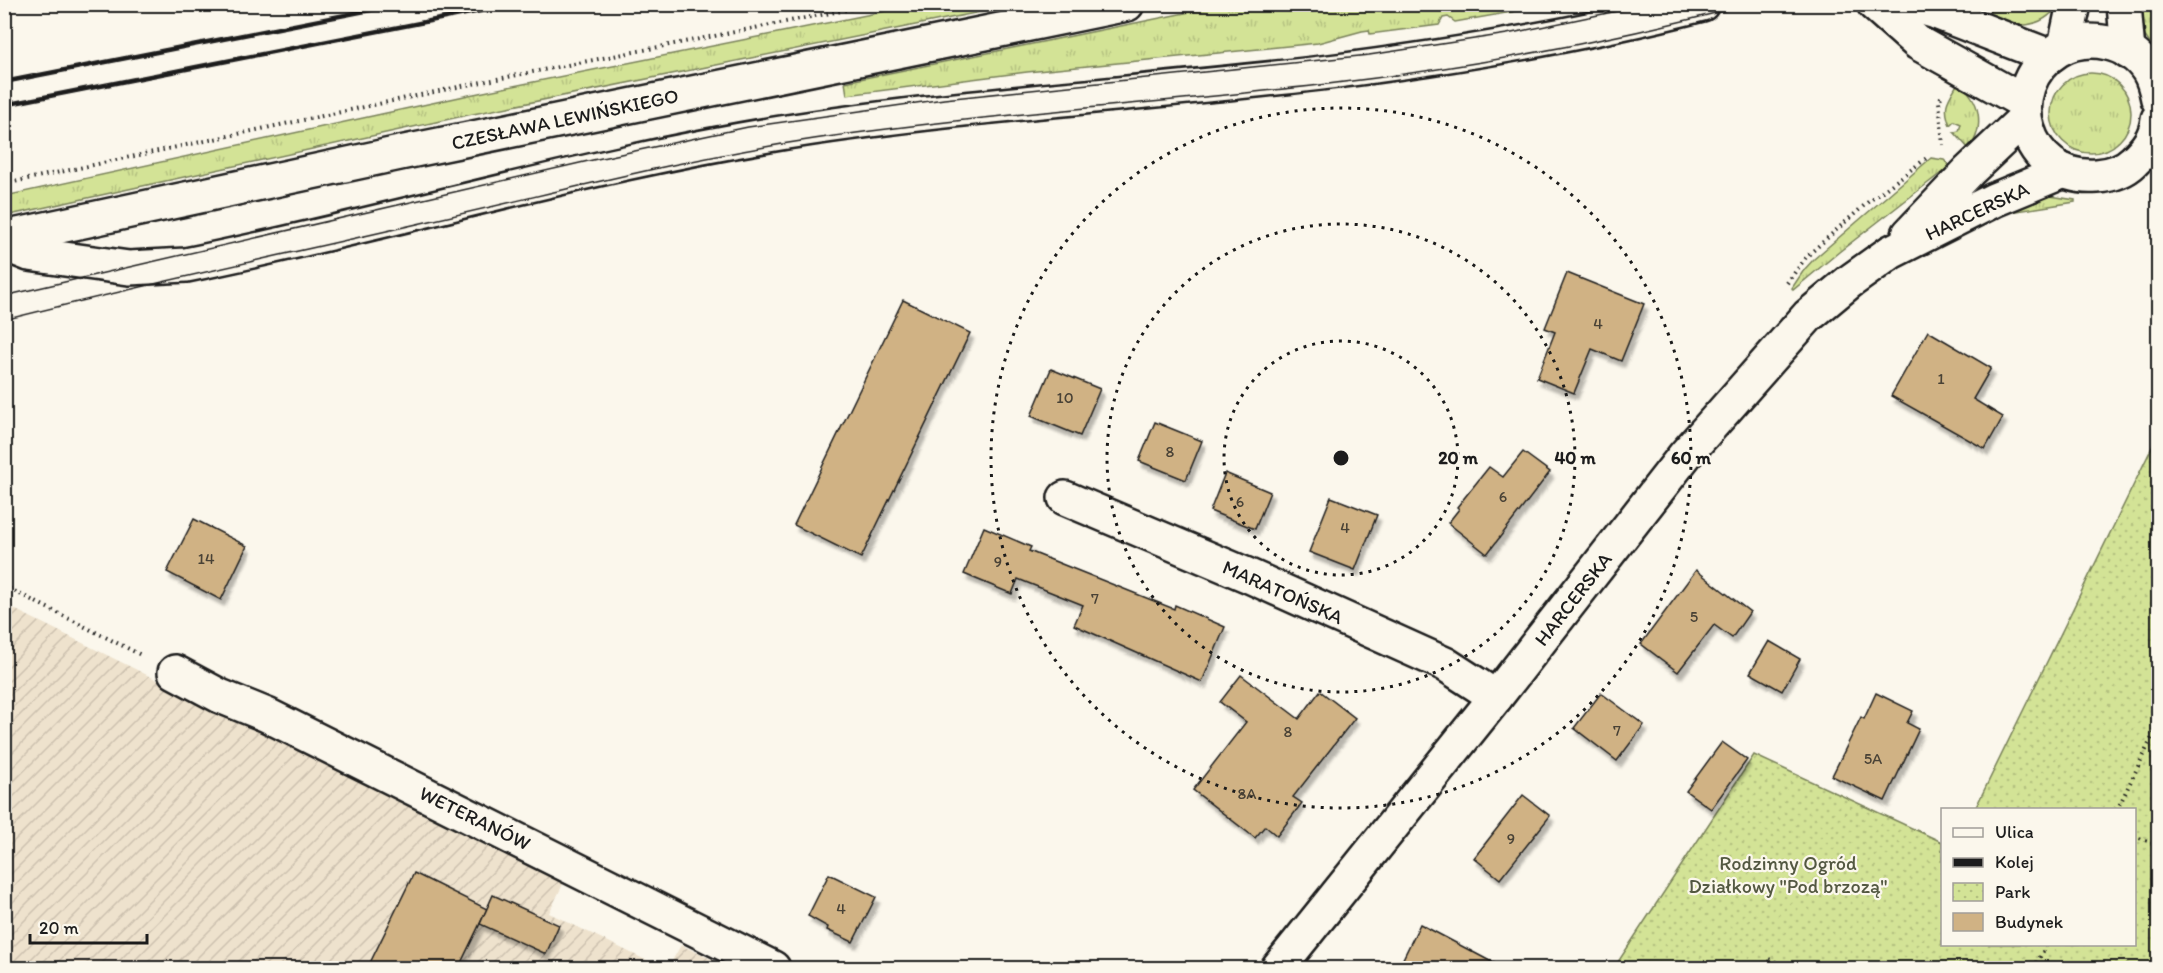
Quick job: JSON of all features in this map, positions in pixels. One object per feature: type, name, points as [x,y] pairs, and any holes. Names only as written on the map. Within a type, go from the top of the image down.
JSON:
[{"type":"street","name":"CZESŁAWA LEWIŃSKIEGO","points":[[4,238],[400,153],[1127,4]]},
{"type":"street","points":[[4,244],[29,254],[129,268],[186,265],[600,170],[808,129],[945,110],[1270,79],[1421,60],[1566,34],[1702,4]]},
{"type":"street","points":[[1874,4],[1918,43],[2024,110]]},
{"type":"street","points":[[1908,4],[2057,51]]},
{"type":"street","points":[[2057,51],[2074,4]]},
{"type":"street","points":[[2124,4],[2128,52]]},
{"type":"street","points":[[2156,132],[2146,150],[2130,165],[2109,175],[2086,177],[2064,171],[2045,159],[2031,141],[2024,110],[2028,85],[2036,69],[2057,51],[2083,41],[2102,41],[2135,56],[2147,69],[2158,90]]},
{"type":"street","name":"HARCERSKA","points":[[1891,252],[2024,110]]},
{"type":"street","name":"HARCERSKA","points":[[1278,969],[1496,697],[1685,455],[1808,316],[1849,282],[1891,252],[1994,200],[2064,171]]},
{"type":"street","name":"MARATOŃSKA","points":[[1065,498],[1247,575],[1445,664],[1496,697]]},
{"type":"street","name":"WETERANÓW","points":[[175,672],[220,696],[267,715],[773,969]]},
{"type":"path","points":[[4,184],[478,83],[876,4]]},
{"type":"path","points":[[1943,146],[1939,101],[1956,65]]},
{"type":"path","points":[[1786,284],[1807,256],[1868,202],[1934,153]]},
{"type":"path","points":[[4,586],[175,672]]},
{"type":"path","points":[[2118,808],[2158,725]]},
{"type":"path","points":[[2136,837],[2158,845]]},
{"type":"path","points":[[2034,969],[2046,946]]},
{"type":"path","points":[[1769,959],[1789,969]]},
{"type":"shaded area","points":[[4,604],[564,882],[549,913],[662,968],[5,968]]},
{"type":"shaded area","points":[[681,945],[730,968],[668,968]]},
{"type":"green space","points":[[1229,4],[1552,5],[1455,22],[1448,17],[1443,18],[1439,25],[1370,34],[1369,30],[1362,31],[1318,43],[1027,72],[847,95],[845,82]]},
{"type":"green space","points":[[916,5],[1015,5],[468,115],[5,216],[5,196],[469,95]]},
{"type":"green space","points":[[1992,5],[2059,5],[2043,20],[2017,25],[1987,20]]},
{"type":"green space","points":[[2136,5],[2158,5],[2158,55],[2144,35]]},
{"type":"green space","points":[[2083,73],[2099,73],[2120,84],[2131,105],[2131,121],[2120,142],[2099,153],[2083,153],[2069,147],[2057,135],[2051,121],[2051,105],[2057,91],[2069,79]]},
{"type":"green space","points":[[1958,83],[1972,97],[1978,114],[1977,132],[1969,149],[1954,132],[1959,131],[1961,124],[1954,121],[1950,125],[1946,113],[1949,99]]},
{"type":"green space","points":[[1931,158],[1944,160],[1950,166],[1793,290],[1792,288],[1804,270],[1814,259]]},
{"type":"green space","points":[[2044,195],[2075,200],[2075,202],[2010,212],[2008,206]]},
{"type":"green space","name":"Rodzinny Ogród Działkowy \"Pod brzozą\"","points":[[2158,435],[2158,968],[1614,968],[1754,755],[1941,842],[1941,946],[2136,946],[2136,808],[1975,808]]},
{"type":"building","points":[[1567,273],[1644,304],[1621,361],[1592,349],[1574,393],[1537,378],[1555,332],[1545,328]]},
{"type":"building","points":[[903,300],[970,333],[861,558],[794,525]]},
{"type":"building","points":[[1928,331],[1991,368],[1973,399],[2003,417],[1985,449],[1891,396]]},
{"type":"building","points":[[1051,369],[1100,389],[1080,436],[1031,416]]},
{"type":"building","points":[[1155,422],[1202,441],[1186,480],[1139,461]]},
{"type":"building","points":[[1523,452],[1550,472],[1487,554],[1448,523],[1459,509],[1457,507],[1489,467],[1503,477]]},
{"type":"building","points":[[1225,473],[1270,492],[1255,529],[1210,511]]},
{"type":"building","points":[[1331,497],[1377,515],[1355,570],[1309,552]]},
{"type":"building","points":[[194,519],[247,546],[221,600],[167,572]]},
{"type":"building","points":[[984,527],[1031,547],[1029,551],[1174,609],[1175,605],[1225,627],[1202,682],[1074,625],[1083,605],[1018,579],[1012,594],[964,574]]},
{"type":"building","points":[[1696,570],[1750,612],[1732,638],[1714,625],[1678,672],[1641,644]]},
{"type":"building","points":[[1769,641],[1800,659],[1782,691],[1750,673]]},
{"type":"building","points":[[1241,675],[1299,719],[1320,691],[1355,718],[1293,797],[1302,803],[1277,836],[1265,826],[1255,838],[1193,790],[1246,722],[1220,702]]},
{"type":"building","points":[[1601,693],[1644,725],[1617,761],[1574,728]]},
{"type":"building","points":[[1876,693],[1913,711],[1907,723],[1919,729],[1885,801],[1832,776],[1861,717],[1864,719]]},
{"type":"building","points":[[1722,742],[1747,760],[1711,809],[1686,791]]},
{"type":"building","points":[[1523,795],[1550,816],[1500,879],[1474,858]]},
{"type":"building","points":[[414,873],[487,909],[458,969],[367,969]]},
{"type":"building","points":[[829,874],[876,897],[853,942],[827,930],[828,927],[808,916]]},
{"type":"building","points":[[493,895],[559,925],[546,954],[480,924]]},
{"type":"building","points":[[1420,924],[1505,969],[1398,969]]},
{"type":"tram line","points":[[4,296],[597,159],[748,127],[944,99],[1369,55],[1507,34],[1651,4]]},
{"type":"tram line","points":[[4,320],[622,176],[766,147],[877,130],[1257,92],[1428,71],[1590,42],[1750,4]]},
{"type":"railway","points":[[4,82],[401,4]]},
{"type":"railway","points":[[4,105],[516,4]]}]
